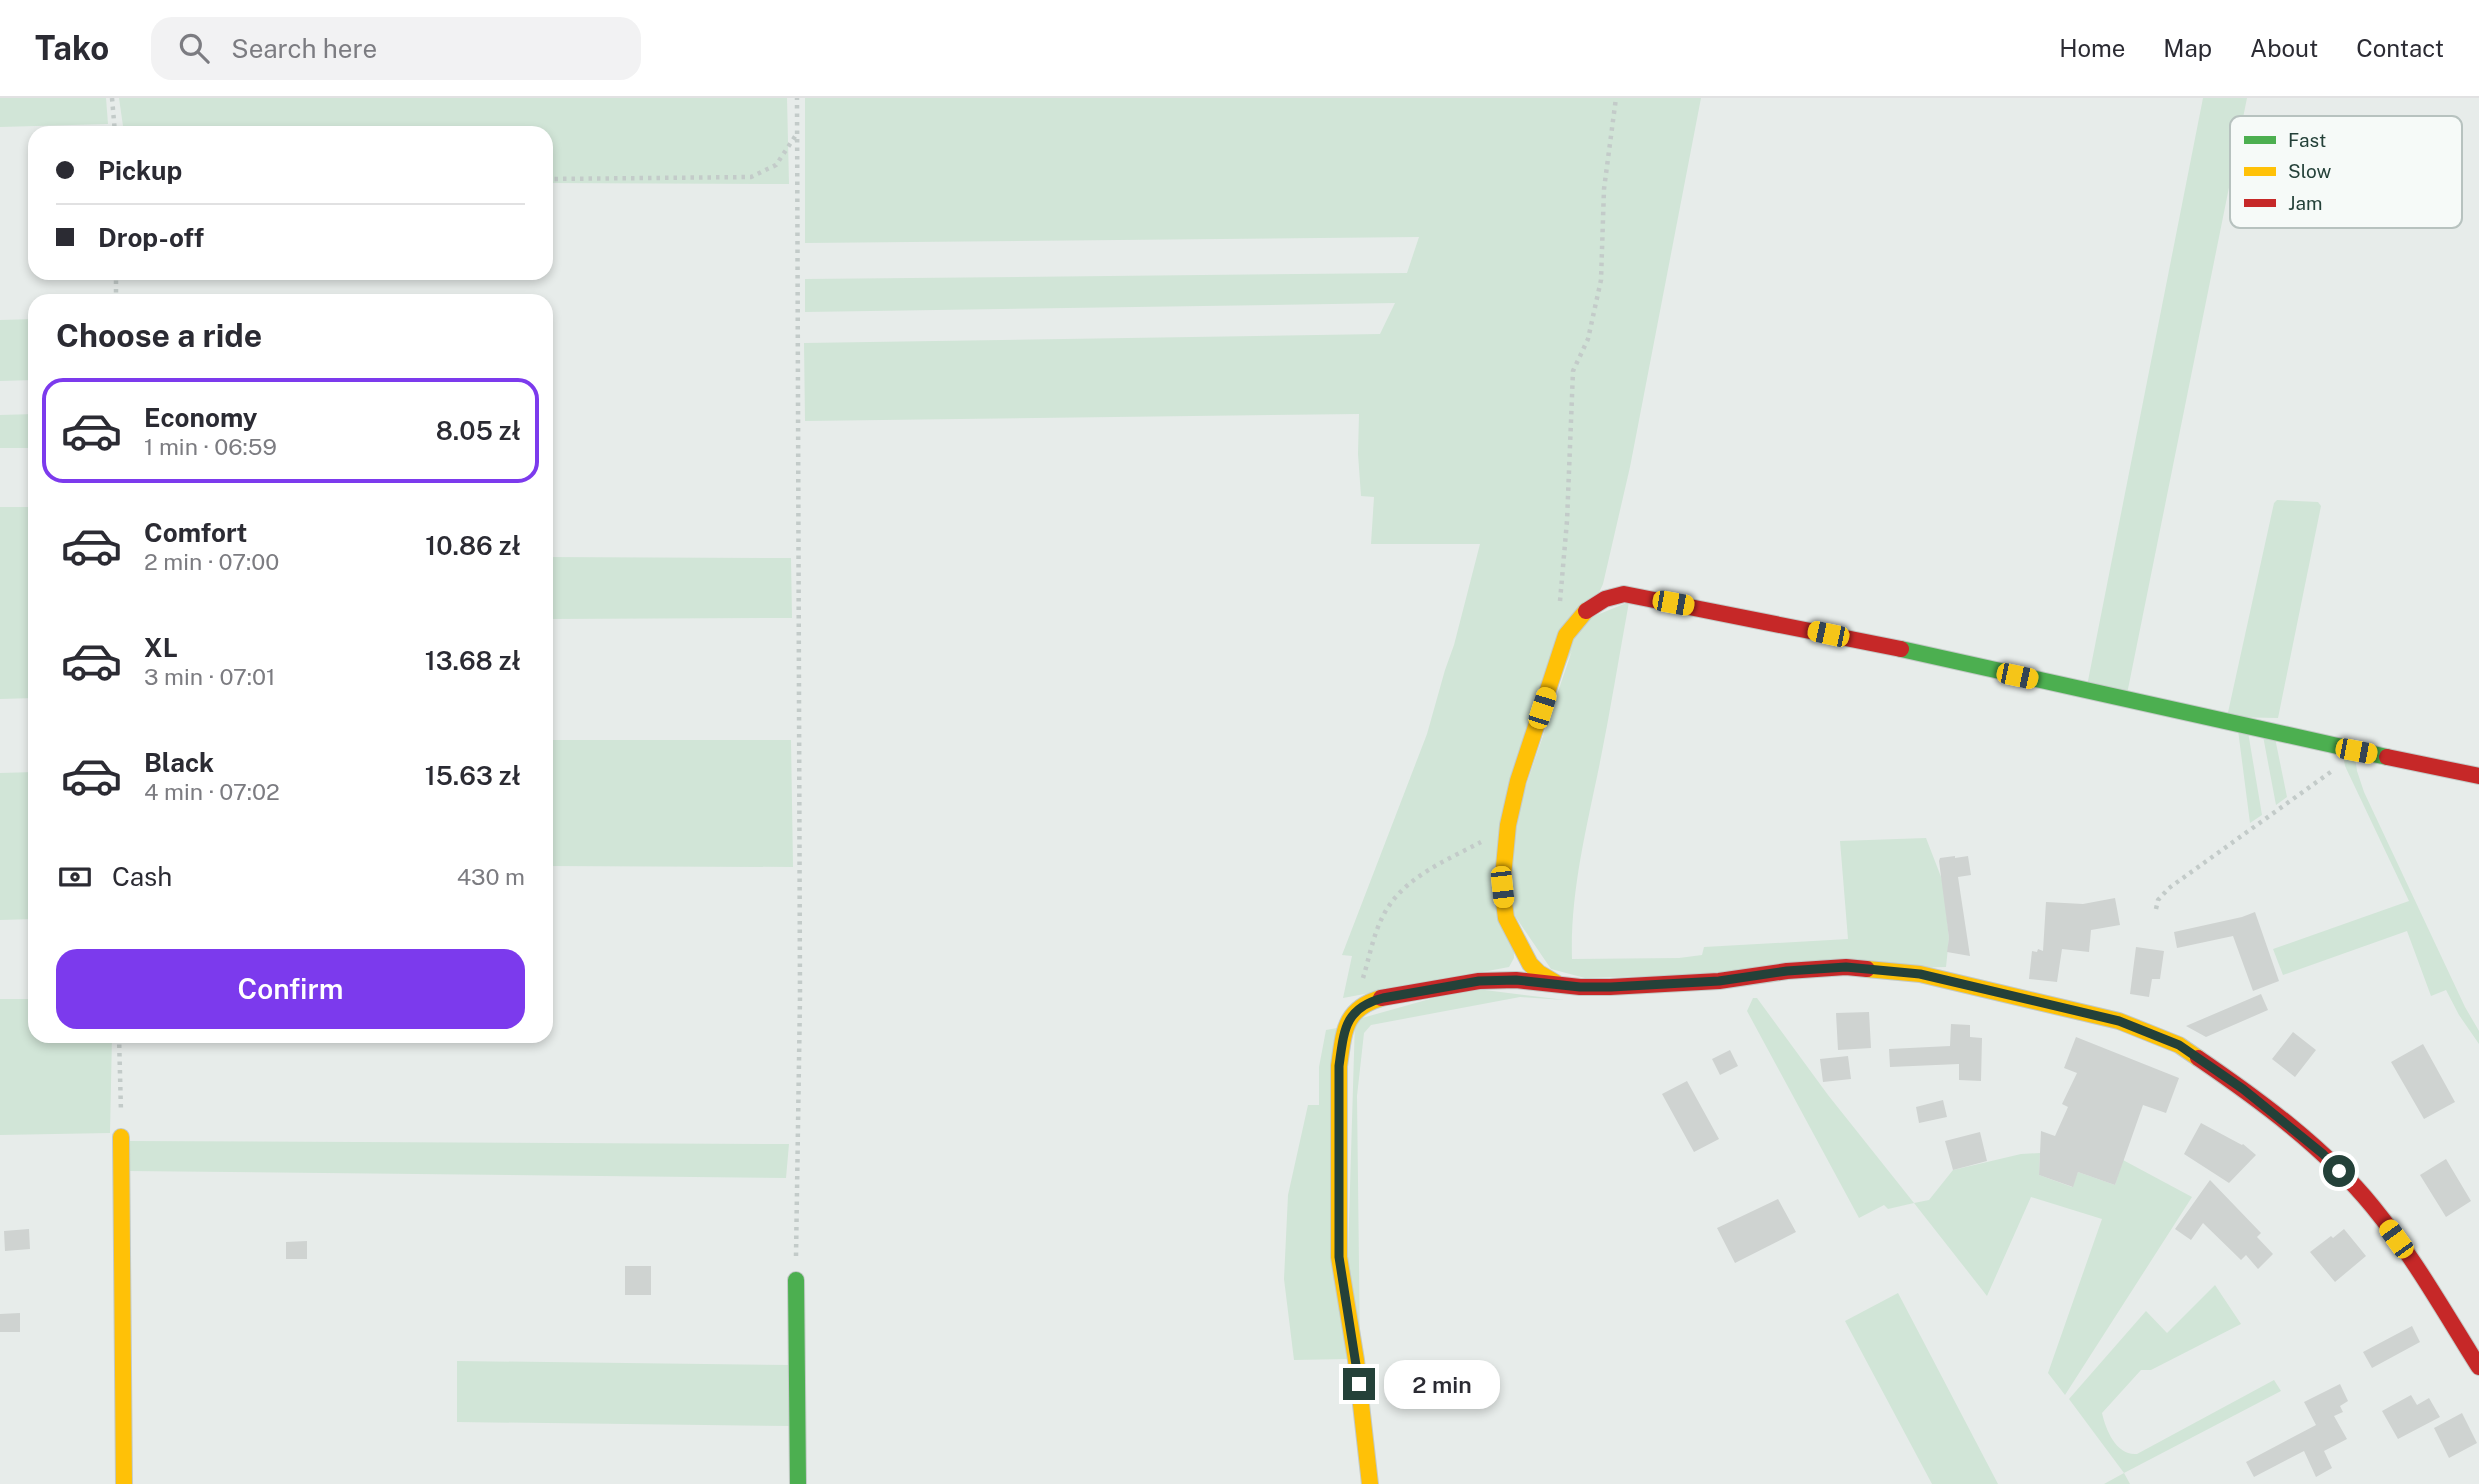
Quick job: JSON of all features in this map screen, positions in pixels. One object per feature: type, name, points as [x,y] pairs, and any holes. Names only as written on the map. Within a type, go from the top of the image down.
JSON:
[{"type":"street","points":[[1556,983],[1530,964],[1506,918],[1502,887],[1508,825],[1518,781],[1566,635],[1576,618],[1593,604],[1609,596],[1624,594],[1747,616],[2479,776]]},
{"type":"street","points":[[1370,1484],[1356,1360],[1339,1257],[1339,1066],[1343,1040],[1352,1013],[1369,1002],[1479,981],[1516,980],[1580,987],[1665,985],[1846,967],[1920,974],[2073,1009],[2151,1033],[2179,1045],[2243,1089],[2323,1154],[2372,1206],[2408,1255],[2479,1367]]},
{"type":"street","points":[[121,1137],[124,1484]]},
{"type":"street","points":[[796,1280],[798,1484]]},
{"type":"path","points":[[112,98],[114,126]]},
{"type":"path","points":[[796,1280],[800,997],[797,98]]},
{"type":"path","points":[[1566,635],[1560,620],[1560,594],[1567,521],[1573,371],[1588,340],[1601,280],[1604,189],[1616,98]]},
{"type":"path","points":[[553,179],[751,177],[775,165],[797,134]]},
{"type":"path","points":[[2156,909],[2158,900],[2169,888],[2329,774],[2336,766],[2341,747]]},
{"type":"path","points":[[1352,1013],[1382,916],[1397,896],[1417,876],[1487,838],[1499,827],[1508,825]]},
{"type":"path","points":[[119,1043],[121,1137]]},
{"type":"green space","points":[[0,98],[106,98],[108,124],[0,127]]},
{"type":"green space","points":[[119,98],[787,98],[789,184],[553,183],[553,126],[123,126]]},
{"type":"green space","points":[[805,98],[1701,98],[1630,467],[1603,584],[1510,784],[1514,958],[1509,967],[1343,998],[1352,956],[1342,955],[1427,734],[1480,544],[1371,544],[1374,497],[1361,496],[1359,414],[805,421],[804,343],[1380,334],[1395,303],[805,312],[805,279],[1407,273],[1419,237],[805,243]]},
{"type":"green space","points":[[2203,98],[2247,98],[2243,116],[2230,116],[2230,182],[2127,694],[2087,686]]},
{"type":"green space","points":[[28,319],[28,380],[0,381],[0,320]]},
{"type":"green space","points":[[28,414],[28,448],[0,448],[0,415]]},
{"type":"green space","points":[[2277,500],[2318,502],[2321,506],[2278,718],[2227,717],[2274,503]]},
{"type":"green space","points":[[0,507],[28,507],[28,698],[0,699]]},
{"type":"green space","points":[[553,557],[791,558],[792,618],[553,619]]},
{"type":"green space","points":[[1629,602],[1580,862],[1572,959],[1679,958],[1702,955],[1704,947],[1848,939],[1840,841],[1926,838],[1943,882],[1949,938],[1946,967],[1585,978],[1551,969],[1513,913],[1511,830],[1582,621]]},
{"type":"green space","points":[[2238,730],[2248,732],[2262,815],[2250,823]]},
{"type":"green space","points":[[2263,736],[2275,738],[2287,797],[2276,805]]},
{"type":"green space","points":[[553,740],[791,740],[793,867],[553,866]]},
{"type":"green space","points":[[2343,754],[2355,756],[2364,792],[2465,1007],[2479,1031],[2479,1044],[2446,990],[2431,996],[2407,931],[2283,975],[2273,949],[2409,901],[2345,766]]},
{"type":"green space","points":[[28,772],[28,919],[0,920],[0,773]]},
{"type":"green space","points":[[1469,988],[1565,1000],[1520,997],[1371,1025],[1364,1033],[1357,1096],[1360,1350],[1347,1288],[1355,1020]]},
{"type":"green space","points":[[1753,998],[1757,998],[1828,1095],[1914,1203],[1888,1209],[1884,1205],[1859,1218],[1747,1011]]},
{"type":"green space","points":[[0,999],[28,999],[28,1043],[112,1043],[110,1133],[0,1135]]},
{"type":"green space","points":[[1337,1028],[1347,1359],[1294,1360],[1284,1279],[1288,1195],[1308,1105],[1319,1105],[1319,1067],[1326,1030]]},
{"type":"green space","points":[[126,1141],[789,1144],[786,1178],[127,1171]]},
{"type":"green space","points":[[2040,1153],[2039,1175],[2072,1187],[2078,1172],[2115,1185],[2123,1160],[2192,1197],[2065,1395],[2048,1373],[2102,1219],[2031,1197],[1987,1296],[1914,1203],[1929,1200],[1953,1170],[2021,1154]]},
{"type":"green space","points":[[2215,1285],[2241,1324],[2151,1370],[2141,1370],[2102,1413],[2113,1441],[2124,1451],[2137,1454],[2274,1380],[2281,1391],[2124,1473],[2069,1399],[2146,1311],[2167,1333]]},
{"type":"green space","points":[[1898,1293],[1998,1484],[1932,1484],[1845,1321]]},
{"type":"green space","points":[[457,1361],[790,1365],[791,1426],[457,1422]]},
{"type":"green space","points":[[2124,1473],[2130,1484],[2104,1484]]},
{"type":"building","points":[[1968,856],[1971,875],[1958,877],[1970,956],[1947,952],[1949,938],[1939,861],[1940,858]]},
{"type":"building","points":[[2115,898],[2120,925],[2091,930],[2089,952],[2062,949],[2057,982],[2029,979],[2032,951],[2043,951],[2046,902],[2083,904]]},
{"type":"building","points":[[2255,912],[2279,981],[2253,991],[2233,936],[2177,948],[2174,932]]},
{"type":"building","points":[[2136,947],[2164,951],[2160,979],[2152,979],[2149,997],[2130,994]]},
{"type":"building","points":[[2261,994],[2268,1010],[2206,1037],[2186,1026]]},
{"type":"building","points":[[1869,1012],[1871,1048],[1838,1050],[1836,1013]]},
{"type":"building","points":[[1951,1024],[1970,1025],[1970,1037],[1982,1038],[1981,1081],[1959,1080],[1959,1064],[1890,1067],[1889,1049],[1950,1046]]},
{"type":"building","points":[[2293,1032],[2316,1050],[2295,1077],[2272,1059]]},
{"type":"building","points":[[2076,1037],[2179,1078],[2166,1113],[2143,1105],[2115,1185],[2078,1172],[2073,1187],[2039,1175],[2041,1131],[2055,1136],[2068,1107],[2062,1104],[2077,1073],[2064,1068]]},
{"type":"building","points":[[2423,1044],[2455,1102],[2424,1119],[2391,1062]]},
{"type":"building","points":[[1730,1050],[1738,1066],[1720,1075],[1712,1059]]},
{"type":"building","points":[[1848,1056],[1851,1079],[1823,1082],[1820,1059]]},
{"type":"building","points":[[1687,1081],[1719,1139],[1694,1152],[1662,1094]]},
{"type":"building","points":[[1943,1100],[1947,1117],[1919,1123],[1916,1107]]},
{"type":"building","points":[[2201,1123],[2243,1144],[2256,1155],[2229,1183],[2184,1154]]},
{"type":"building","points":[[1980,1132],[1987,1161],[1953,1170],[1945,1141]]},
{"type":"building","points":[[2446,1159],[2471,1201],[2446,1217],[2420,1175]]},
{"type":"building","points":[[2210,1180],[2261,1233],[2257,1237],[2273,1254],[2258,1269],[2246,1255],[2241,1260],[2203,1223],[2191,1240],[2175,1229]]},
{"type":"building","points":[[1778,1199],[1796,1232],[1735,1263],[1717,1228]]},
{"type":"building","points":[[29,1229],[30,1249],[5,1251],[4,1231]]},
{"type":"building","points":[[2344,1229],[2366,1256],[2335,1282],[2310,1252]]},
{"type":"building","points":[[307,1241],[307,1259],[286,1259],[286,1242]]},
{"type":"building","points":[[625,1266],[651,1266],[651,1295],[625,1295]]},
{"type":"building","points":[[20,1313],[20,1332],[0,1332],[0,1314]]},
{"type":"building","points":[[2412,1326],[2420,1342],[2372,1368],[2363,1352]]},
{"type":"building","points":[[2340,1384],[2348,1401],[2340,1406],[2343,1412],[2334,1416],[2347,1439],[2324,1451],[2332,1468],[2316,1477],[2304,1451],[2254,1477],[2246,1462],[2316,1425],[2304,1402]]},
{"type":"building","points":[[2411,1395],[2417,1405],[2429,1398],[2440,1417],[2398,1439],[2382,1411]]},
{"type":"building","points":[[2462,1413],[2477,1443],[2449,1458],[2434,1428]]},
{"type":"traffic: fast","points":[[1901,649],[2387,757]]},
{"type":"traffic: fast","points":[[796,1280],[798,1484]]},
{"type":"traffic: slow","points":[[1556,983],[1530,964],[1506,918],[1502,887],[1508,825],[1518,781],[1566,635],[1586,611]]},
{"type":"traffic: slow","points":[[1867,969],[1920,974],[2119,1021],[2179,1045],[2198,1058]]},
{"type":"traffic: slow","points":[[1370,1484],[1356,1360],[1339,1257],[1339,1066],[1348,1023],[1360,1008],[1381,998]]},
{"type":"traffic: slow","points":[[121,1137],[124,1484]]},
{"type":"traffic: jam","points":[[1586,611],[1605,599],[1624,594],[1901,649]]},
{"type":"traffic: jam","points":[[2387,757],[2479,776]]},
{"type":"traffic: jam","points":[[1381,998],[1479,981],[1516,980],[1580,987],[1610,987],[1719,981],[1787,971],[1846,967],[1867,969]]},
{"type":"traffic: jam","points":[[2198,1058],[2291,1126],[2354,1185],[2402,1245],[2479,1367]]},
{"type":"route","points":[[1359,1384],[1339,1257],[1339,1066],[1343,1040],[1352,1013],[1369,1002],[1383,998],[1479,981],[1516,980],[1580,987],[1665,985],[1846,967],[1920,974],[2119,1021],[2179,1045],[2243,1089],[2323,1154],[2339,1171]]}]
